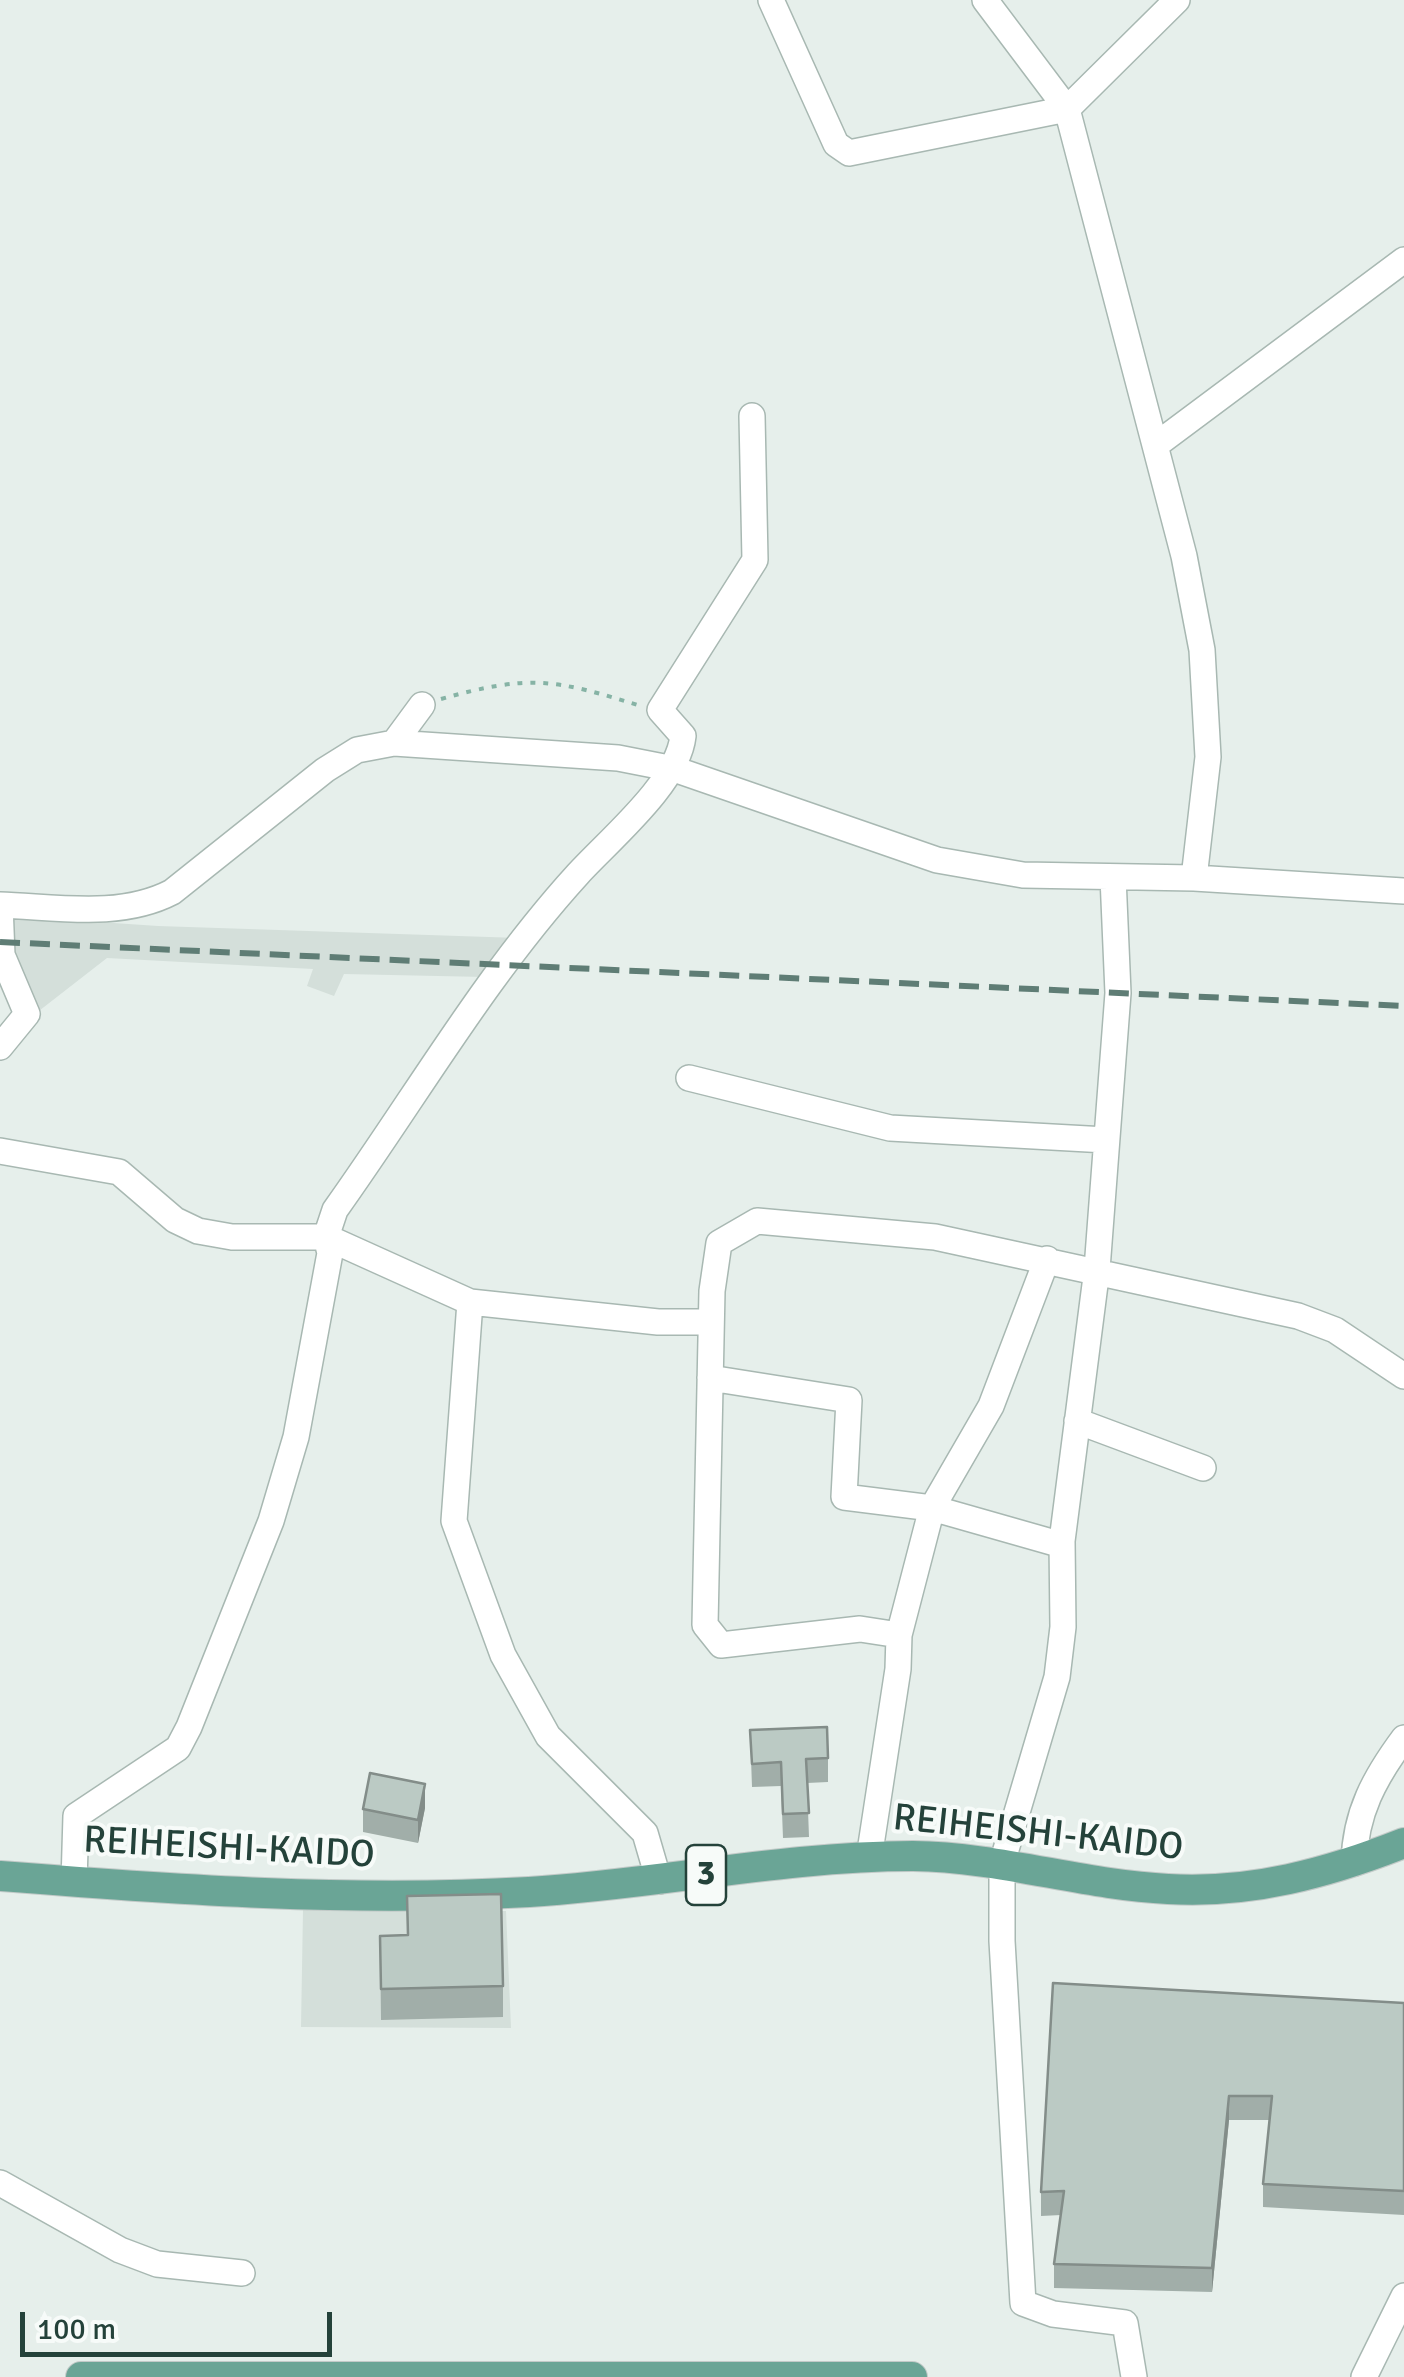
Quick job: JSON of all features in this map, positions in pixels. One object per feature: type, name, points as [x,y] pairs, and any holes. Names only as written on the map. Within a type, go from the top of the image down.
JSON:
[{"type":"main road","name":"REIHEISHI-KAIDO","points":[[0,1876],[199,1892],[423,1898],[660,1881],[869,1858],[1002,1863],[1124,1884],[1196,1890],[1255,1886],[1354,1863],[1404,1844]]},
{"type":"main road","points":[[81,2377],[912,2377]]},
{"type":"street","points":[[770,0],[836,144],[849,153],[1067,109],[1177,0]]},
{"type":"street","points":[[986,0],[1067,109],[1156,446],[1202,650],[1208,757],[1194,878]]},
{"type":"street","points":[[1156,446],[1404,260]]},
{"type":"street","points":[[74,1882],[76,1816],[178,1748],[271,1521],[296,1437],[328,1280],[326,1237],[334,1210],[512,954],[561,892],[674,769],[683,736],[660,710],[755,560],[752,416]]},
{"type":"street","points":[[394,742],[422,705]]},
{"type":"street","points":[[0,1047],[27,1014],[2,955],[0,905],[110,910],[154,902],[172,892],[325,770],[357,750],[394,742],[618,758],[674,769],[937,860],[1023,875],[1194,878],[1404,891]]},
{"type":"street","points":[[1113,876],[1116,1007],[1097,1270],[1062,1545],[1063,1627],[1056,1677],[1002,1863],[1005,1999],[1023,2304],[1054,2314],[1125,2323],[1134,2377]]},
{"type":"street","points":[[688,1078],[890,1128],[1106,1140]]},
{"type":"street","points":[[0,1151],[120,1172],[174,1220],[198,1231],[232,1236],[326,1237],[470,1302],[658,1322],[711,1322]]},
{"type":"street","points":[[898,1635],[860,1628],[721,1645],[706,1625],[711,1322],[719,1244],[757,1221],[935,1237],[1298,1316],[1336,1330],[1404,1376]]},
{"type":"street","points":[[869,1858],[898,1669],[898,1635],[932,1508],[991,1406],[1047,1259]]},
{"type":"street","points":[[470,1302],[454,1521],[502,1654],[548,1736],[646,1834],[660,1881]]},
{"type":"street","points":[[710,1378],[850,1400],[844,1497],[932,1508],[1062,1545]]},
{"type":"street","points":[[1077,1421],[1204,1468]]},
{"type":"street","points":[[1354,1863],[1360,1811],[1379,1771],[1404,1738]]},
{"type":"street","points":[[0,2183],[120,2250],[157,2264],[242,2273]]},
{"type":"street","points":[[1364,2377],[1404,2296]]},
{"type":"path","points":[[422,705],[483,687],[554,680],[660,710]]},
{"type":"shaded area","points":[[10,916],[158,926],[519,938],[485,977],[344,974],[334,996],[307,986],[313,969],[107,958],[35,1014],[11,968]]},
{"type":"shaded area","points":[[303,1910],[506,1911],[511,2028],[301,2027]]},
{"type":"building","points":[[827,1727],[828,1758],[806,1759],[809,1813],[783,1814],[781,1762],[752,1764],[750,1730]]},
{"type":"building","points":[[370,1773],[425,1784],[418,1820],[363,1809]]},
{"type":"building","points":[[501,1894],[503,1986],[381,1989],[380,1936],[408,1935],[407,1896]]},
{"type":"building","points":[[1053,1983],[1404,2003],[1404,2191],[1263,2184],[1272,2096],[1229,2096],[1212,2268],[1054,2264],[1064,2191],[1041,2192]]},
{"type":"railway","points":[[0,942],[1404,1006]]}]
